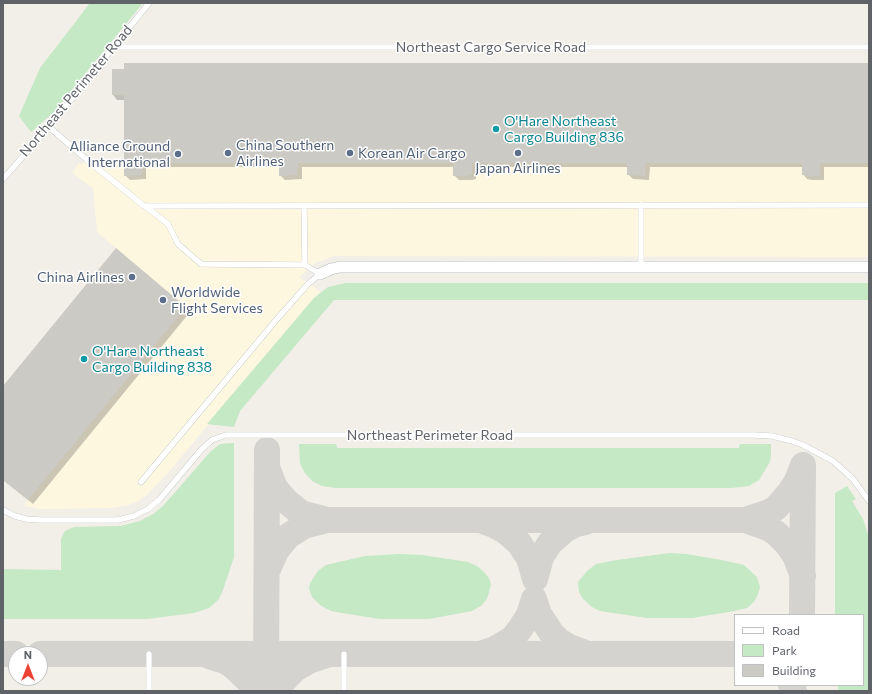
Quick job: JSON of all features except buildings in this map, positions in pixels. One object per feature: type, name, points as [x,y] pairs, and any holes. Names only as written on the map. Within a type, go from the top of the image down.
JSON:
[{"type":"street","points":[[320,274],[340,267],[869,267]]},
{"type":"lane","name":"Northeast Perimeter Road","points":[[3,180],[49,127],[149,3]]},
{"type":"lane","name":"Northeast Cargo Service Road","points":[[113,47],[869,47]]},
{"type":"lane","points":[[49,127],[86,159],[168,224],[178,244],[201,264],[305,265],[320,274],[308,284],[281,314],[141,482]]},
{"type":"lane","points":[[640,205],[641,267]]},
{"type":"lane","points":[[144,206],[869,205]]},
{"type":"lane","points":[[304,206],[305,265]]},
{"type":"lane","name":"Northeast Perimeter Road","points":[[3,510],[15,516],[26,519],[40,520],[118,520],[134,516],[148,509],[159,500],[201,450],[212,440],[226,435],[772,436],[803,445],[833,461],[853,479],[869,501]]},
{"type":"lane","points":[[149,654],[149,691]]},
{"type":"lane","points":[[344,654],[344,691]]},
{"type":"shaded area","points":[[124,63],[869,63],[869,257],[335,256],[315,263],[299,277],[321,292],[314,298],[172,468],[147,495],[126,506],[111,508],[39,509],[24,506],[27,500],[3,480],[3,386],[116,248],[97,232],[93,188],[72,173],[79,163],[82,164],[89,155],[101,164],[124,163],[124,96],[112,95],[112,69],[124,69]]},
{"type":"green space","points":[[90,3],[143,3],[54,112],[31,132],[19,116],[40,68]]},
{"type":"green space","points":[[346,283],[869,283],[869,300],[334,300],[240,411],[234,427],[207,424],[314,298],[328,287]]},
{"type":"green space","points":[[234,443],[234,557],[222,593],[218,600],[209,608],[194,613],[147,619],[3,619],[3,569],[61,570],[61,539],[65,531],[74,527],[121,526],[140,521],[153,514],[163,506],[211,451],[220,444]]},
{"type":"green space","points":[[299,444],[336,444],[337,448],[739,448],[740,444],[771,444],[771,454],[770,462],[759,480],[749,486],[731,488],[335,488],[322,486],[312,481],[305,473],[300,464]]},
{"type":"green space","points":[[847,486],[856,499],[852,501],[863,519],[869,538],[869,691],[838,691],[838,686],[864,686],[864,614],[835,614],[835,493]]},
{"type":"green space","points":[[670,553],[686,554],[744,565],[757,577],[760,587],[754,602],[747,608],[692,618],[647,618],[600,611],[592,607],[583,599],[579,592],[578,582],[587,571],[596,564]]},
{"type":"green space","points":[[399,554],[422,555],[468,562],[477,566],[489,578],[491,585],[487,599],[481,606],[472,611],[429,619],[380,619],[331,611],[320,605],[312,597],[309,588],[310,583],[318,571],[326,565],[365,556]]},
{"type":"green space","points":[[679,690],[683,691],[386,691]]},
{"type":"taxiway","points":[[266,691],[267,450]]},
{"type":"taxiway","points":[[803,465],[797,481],[790,492],[776,508],[767,513],[745,520],[768,528],[776,533],[795,555],[803,576]]},
{"type":"taxiway","points":[[802,614],[803,469]]},
{"type":"taxiway","points":[[268,470],[275,488],[286,501],[301,513],[327,520],[304,526],[288,536],[276,551],[268,569]]},
{"type":"taxiway","points":[[327,520],[745,520]]},
{"type":"taxiway","points":[[483,521],[505,531],[519,543],[529,558],[535,579],[541,557],[550,543],[566,529],[576,524],[585,522]]},
{"type":"taxiway","points":[[483,653],[495,649],[513,638],[529,615],[534,599],[539,614],[552,634],[559,641],[569,647],[585,653]]},
{"type":"taxiway","points":[[3,654],[8,654]]},
{"type":"taxiway","points":[[48,654],[734,654]]},
{"type":"taxiway","points":[[209,656],[225,661],[234,667],[250,682],[256,691]]},
{"type":"taxiway","points":[[276,691],[295,669],[309,661],[324,656]]},
{"type":"taxiway","points":[[792,686],[794,691]]},
{"type":"place","name":"O'Hare Northeast Cargo Building 836","points":[[496,129]]},
{"type":"place","name":"China Southern Airlines","points":[[228,153]]},
{"type":"place","name":"Korean Air Cargo","points":[[350,153]]},
{"type":"place","name":"Japan Airlines","points":[[518,153]]},
{"type":"place","name":"Alliance Ground International","points":[[178,154]]},
{"type":"place","name":"China Airlines","points":[[132,277]]},
{"type":"place","name":"Worldwide Flight Services","points":[[163,300]]},
{"type":"place","name":"O'Hare Northeast Cargo Building 838","points":[[84,359]]}]
